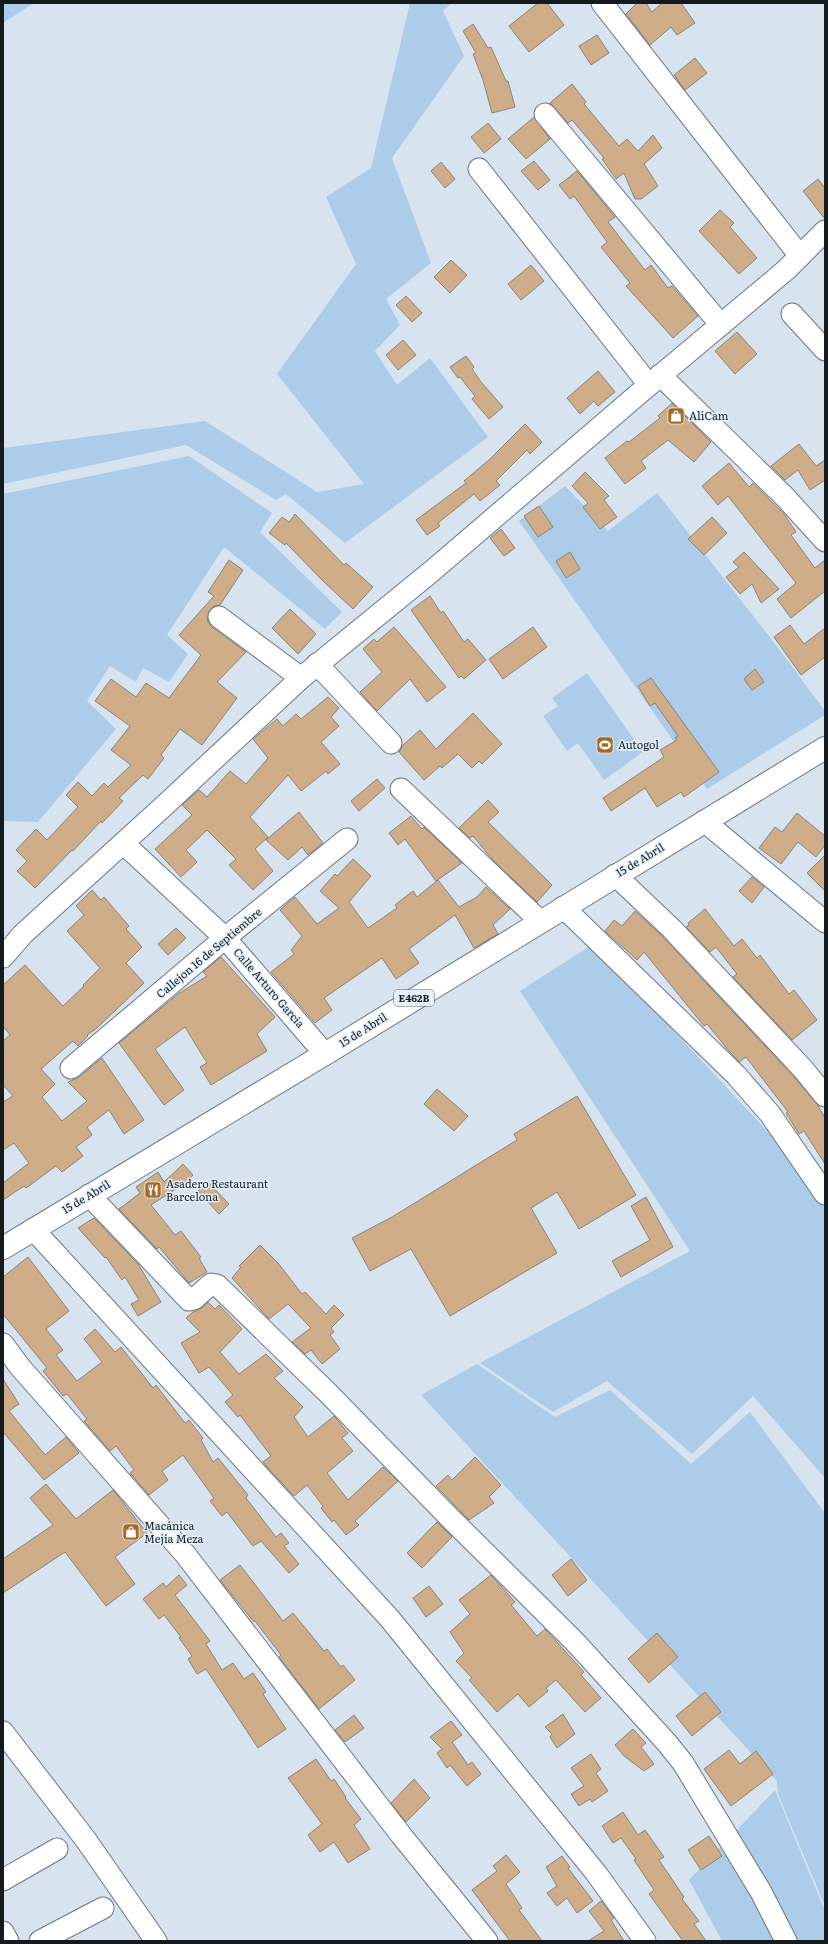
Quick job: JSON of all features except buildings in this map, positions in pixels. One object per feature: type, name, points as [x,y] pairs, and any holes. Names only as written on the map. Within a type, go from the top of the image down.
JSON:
[{"type":"main road","name":"15 de Abril","points":[[3,1248],[325,1054],[615,875],[825,748]]},
{"type":"street","points":[[602,3],[800,256]]},
{"type":"street","points":[[545,114],[721,325]]},
{"type":"street","points":[[479,169],[654,380],[785,497],[825,541]]},
{"type":"street","points":[[3,956],[23,934],[166,806],[301,678],[432,571],[654,380],[786,270],[825,231]]},
{"type":"street","points":[[792,314],[821,337]]},
{"type":"street","points":[[219,617],[301,678]]},
{"type":"street","points":[[317,664],[391,744]]},
{"type":"street","points":[[401,789],[540,921]]},
{"type":"street","points":[[704,821],[825,922]]},
{"type":"street","name":"Callejon 16 de Septiembre","points":[[71,1068],[225,938],[348,839]]},
{"type":"street","name":"Calle Arturo Garcia","points":[[123,843],[225,938],[325,1054]]},
{"type":"street","points":[[615,875],[672,928],[803,1068],[825,1096]]},
{"type":"street","points":[[563,907],[736,1075],[770,1114],[825,1194]]},
{"type":"street","points":[[89,1196],[189,1300],[194,1299],[211,1284],[218,1285],[328,1393],[449,1517],[576,1643],[667,1743],[683,1764],[761,1892],[786,1941]]},
{"type":"street","points":[[33,1229],[390,1619],[596,1873],[645,1941]]},
{"type":"street","points":[[3,1344],[26,1373],[185,1554],[401,1835],[486,1941]]},
{"type":"street","points":[[3,1732],[86,1840],[156,1941]]},
{"type":"street","points":[[3,1880],[57,1849]]},
{"type":"street","points":[[40,1941],[104,1908]]},
{"type":"street","points":[[3,1932],[8,1941]]},
{"type":"shaded area","points":[[3,3],[34,3],[3,23]]},
{"type":"shaded area","points":[[410,3],[452,3],[443,11],[464,56],[392,158],[431,263],[386,299],[400,325],[375,351],[397,385],[430,358],[488,437],[345,543],[286,494],[276,500],[186,445],[3,484],[3,448],[205,421],[317,492],[364,484],[277,374],[356,264],[326,197],[371,168]]},
{"type":"shaded area","points":[[189,456],[272,513],[260,532],[342,612],[325,629],[224,547],[167,635],[188,654],[169,682],[143,668],[136,682],[110,666],[87,701],[116,729],[38,822],[3,821],[3,494]]},
{"type":"shaded area","points":[[565,486],[608,531],[657,493],[779,649],[825,711],[825,715],[707,789],[519,521]]},
{"type":"shaded area","points":[[587,673],[643,752],[604,780],[578,743],[567,751],[543,716],[558,706],[552,698]]},
{"type":"shaded area","points":[[593,944],[825,1193],[825,1478],[753,1396],[692,1454],[607,1381],[553,1412],[480,1363],[690,1251],[520,991]]},
{"type":"shaded area","points":[[477,1364],[555,1417],[610,1390],[691,1464],[750,1412],[825,1513],[825,1906],[778,1794],[777,1781],[421,1395]]},
{"type":"shaded area","points":[[775,1790],[825,1911],[825,1941],[722,1941],[689,1880]]},
{"type":"place","name":"AliCam","points":[[676,416]]},
{"type":"place","name":"Autogol","points":[[605,745]]},
{"type":"place","name":"Asadero Restaurant Barcelona","points":[[153,1190]]},
{"type":"place","name":"Macánica Mejía Meza","points":[[131,1532]]}]
